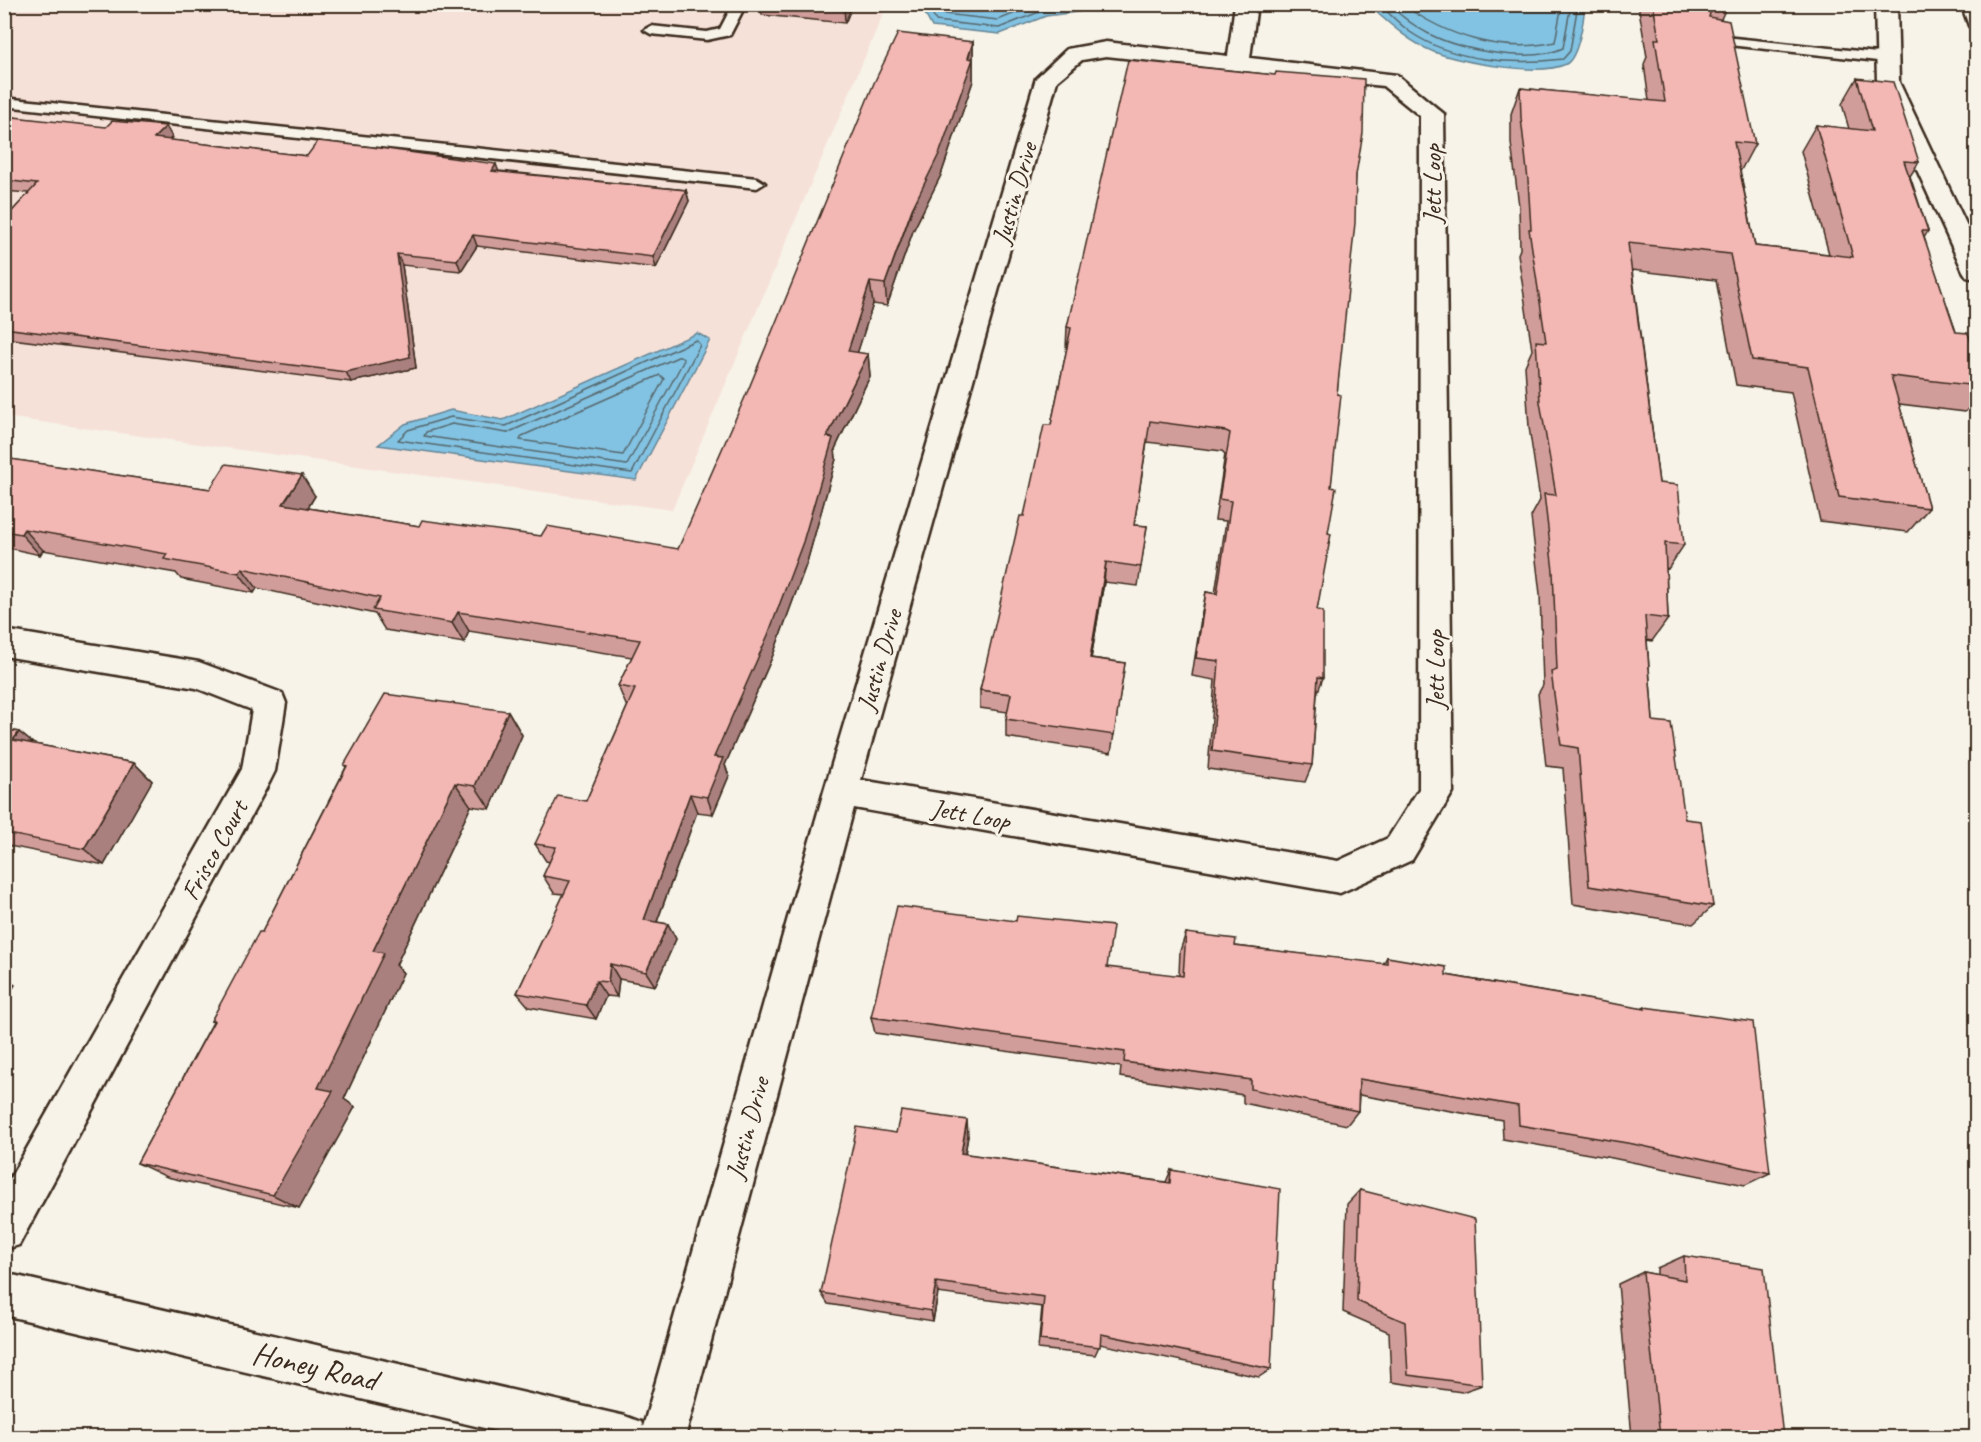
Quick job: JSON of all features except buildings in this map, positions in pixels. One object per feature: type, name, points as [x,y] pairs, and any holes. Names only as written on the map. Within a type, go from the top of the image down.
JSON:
[{"type":"street","points":[[1238,62],[1246,4]]},
{"type":"street","points":[[1886,4],[1888,82],[1977,271]]},
{"type":"street","name":"Justin Drive","points":[[662,1437],[841,791],[1047,78],[1074,54],[1106,49],[1238,62]]},
{"type":"street","name":"Jett Loop","points":[[841,791],[1340,877],[1400,849],[1436,792],[1432,114],[1389,80],[1238,62]]},
{"type":"street","name":"Frisco Court","points":[[4,643],[199,675],[270,703],[258,771],[4,1230]]},
{"type":"street","name":"Honey Road","points":[[4,1294],[625,1437]]},
{"type":"lane","points":[[651,30],[707,36],[725,33],[740,4]]},
{"type":"lane","points":[[1977,13],[1971,12],[1977,26]]},
{"type":"lane","points":[[1705,39],[1887,58]]},
{"type":"lane","points":[[4,102],[757,183]]},
{"type":"shaded area","points":[[5,5],[887,5],[672,510],[5,417]]},
{"type":"water","points":[[931,5],[1130,5],[1046,16],[1000,34],[932,27],[925,14]]},
{"type":"water","points":[[1373,5],[1584,5],[1580,37],[1574,54],[1566,64],[1554,68],[1520,69],[1481,64],[1434,52],[1402,34],[1374,10]]},
{"type":"water","points":[[697,333],[710,340],[636,480],[378,445],[405,424],[451,410],[503,420]]}]
